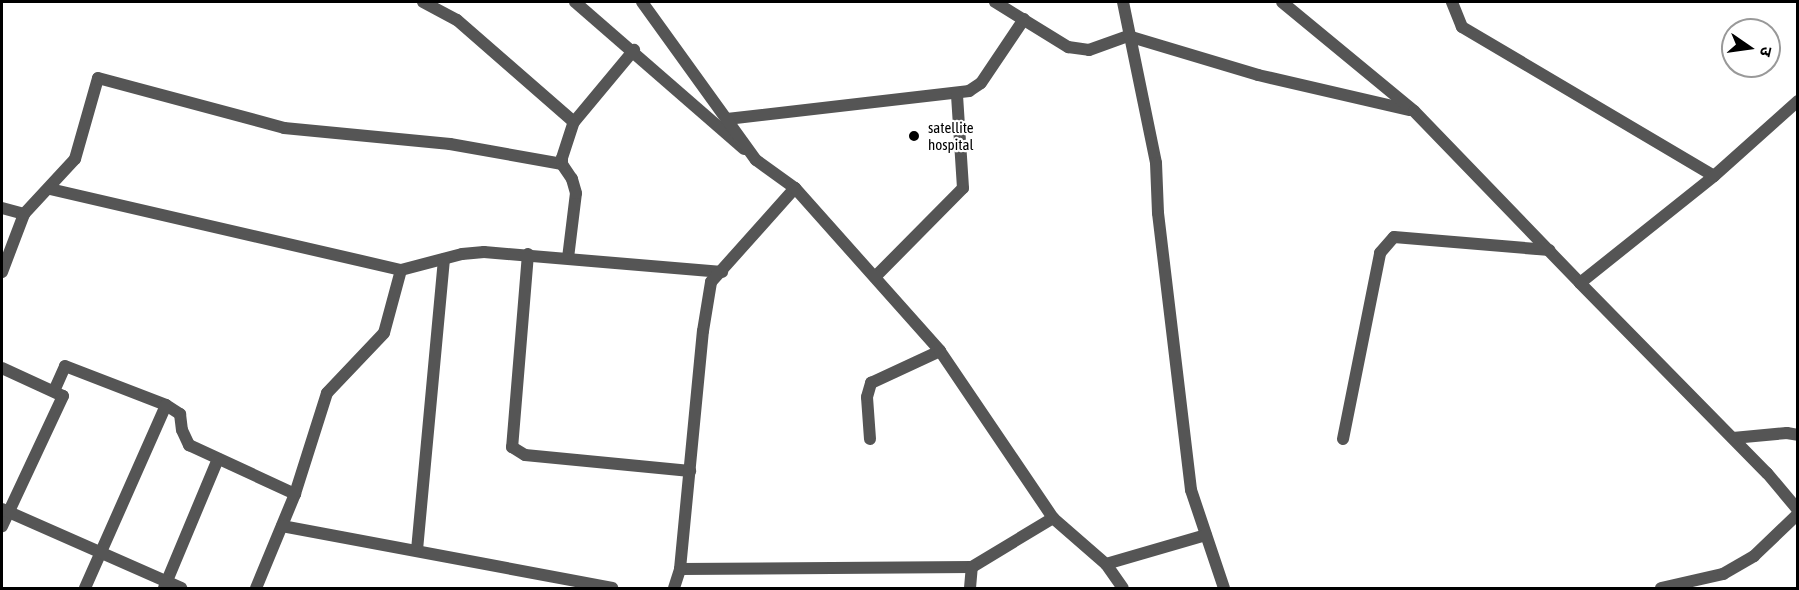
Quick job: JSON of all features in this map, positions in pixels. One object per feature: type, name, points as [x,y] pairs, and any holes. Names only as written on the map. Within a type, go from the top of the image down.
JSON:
[{"type":"street","points":[[423,2],[457,20],[574,122]]},
{"type":"street","points":[[575,2],[634,50],[756,160],[795,188],[940,351],[1053,518],[1106,564],[1123,588]]},
{"type":"street","points":[[642,2],[756,160]]},
{"type":"street","points":[[995,2],[1068,47],[1089,50],[1128,36],[1258,75],[1414,111]]},
{"type":"street","points":[[1123,2],[1128,36],[1156,163],[1158,213],[1191,490],[1224,588]]},
{"type":"street","points":[[1282,2],[1414,111],[1733,438],[1797,512],[1754,556],[1723,574],[1661,588]]},
{"type":"street","points":[[1452,2],[1462,27],[1714,176]]},
{"type":"street","points":[[727,119],[969,91],[981,83],[1024,20]]},
{"type":"street","points":[[568,258],[576,193],[572,179],[562,164],[563,150],[574,122],[634,50]]},
{"type":"street","points":[[2,272],[24,214],[50,189],[75,159],[98,78],[284,128],[450,144],[562,164]]},
{"type":"street","points":[[875,277],[963,188],[957,94]]},
{"type":"street","points":[[1580,283],[1714,176],[1797,100]]},
{"type":"street","points":[[674,588],[680,569],[703,331],[711,282],[795,188]]},
{"type":"street","points":[[50,189],[401,270],[483,252],[722,272]]},
{"type":"street","points":[[2,208],[24,214]]},
{"type":"street","points":[[1343,439],[1380,253],[1394,237],[1549,250]]},
{"type":"street","points":[[528,254],[512,447],[525,455],[690,471]]},
{"type":"street","points":[[417,550],[444,259]]},
{"type":"street","points":[[256,588],[295,494],[327,393],[384,333],[401,270]]},
{"type":"street","points":[[870,439],[867,397],[872,382],[940,351]]},
{"type":"street","points":[[54,392],[65,366],[166,405],[180,414],[182,430],[189,445],[295,494]]},
{"type":"street","points":[[2,368],[63,396],[5,511],[2,526]]},
{"type":"street","points":[[85,588],[166,405]]},
{"type":"street","points":[[1733,438],[1787,433],[1797,435]]},
{"type":"street","points":[[166,585],[218,459]]},
{"type":"street","points":[[5,511],[166,585],[181,588]]},
{"type":"street","points":[[680,569],[972,567],[1053,518]]},
{"type":"street","points":[[282,526],[612,588]]},
{"type":"street","points":[[1106,564],[1206,535]]},
{"type":"street","points":[[970,588],[972,567]]},
{"type":"place","name":"satellite hospital","points":[[914,136]]}]
